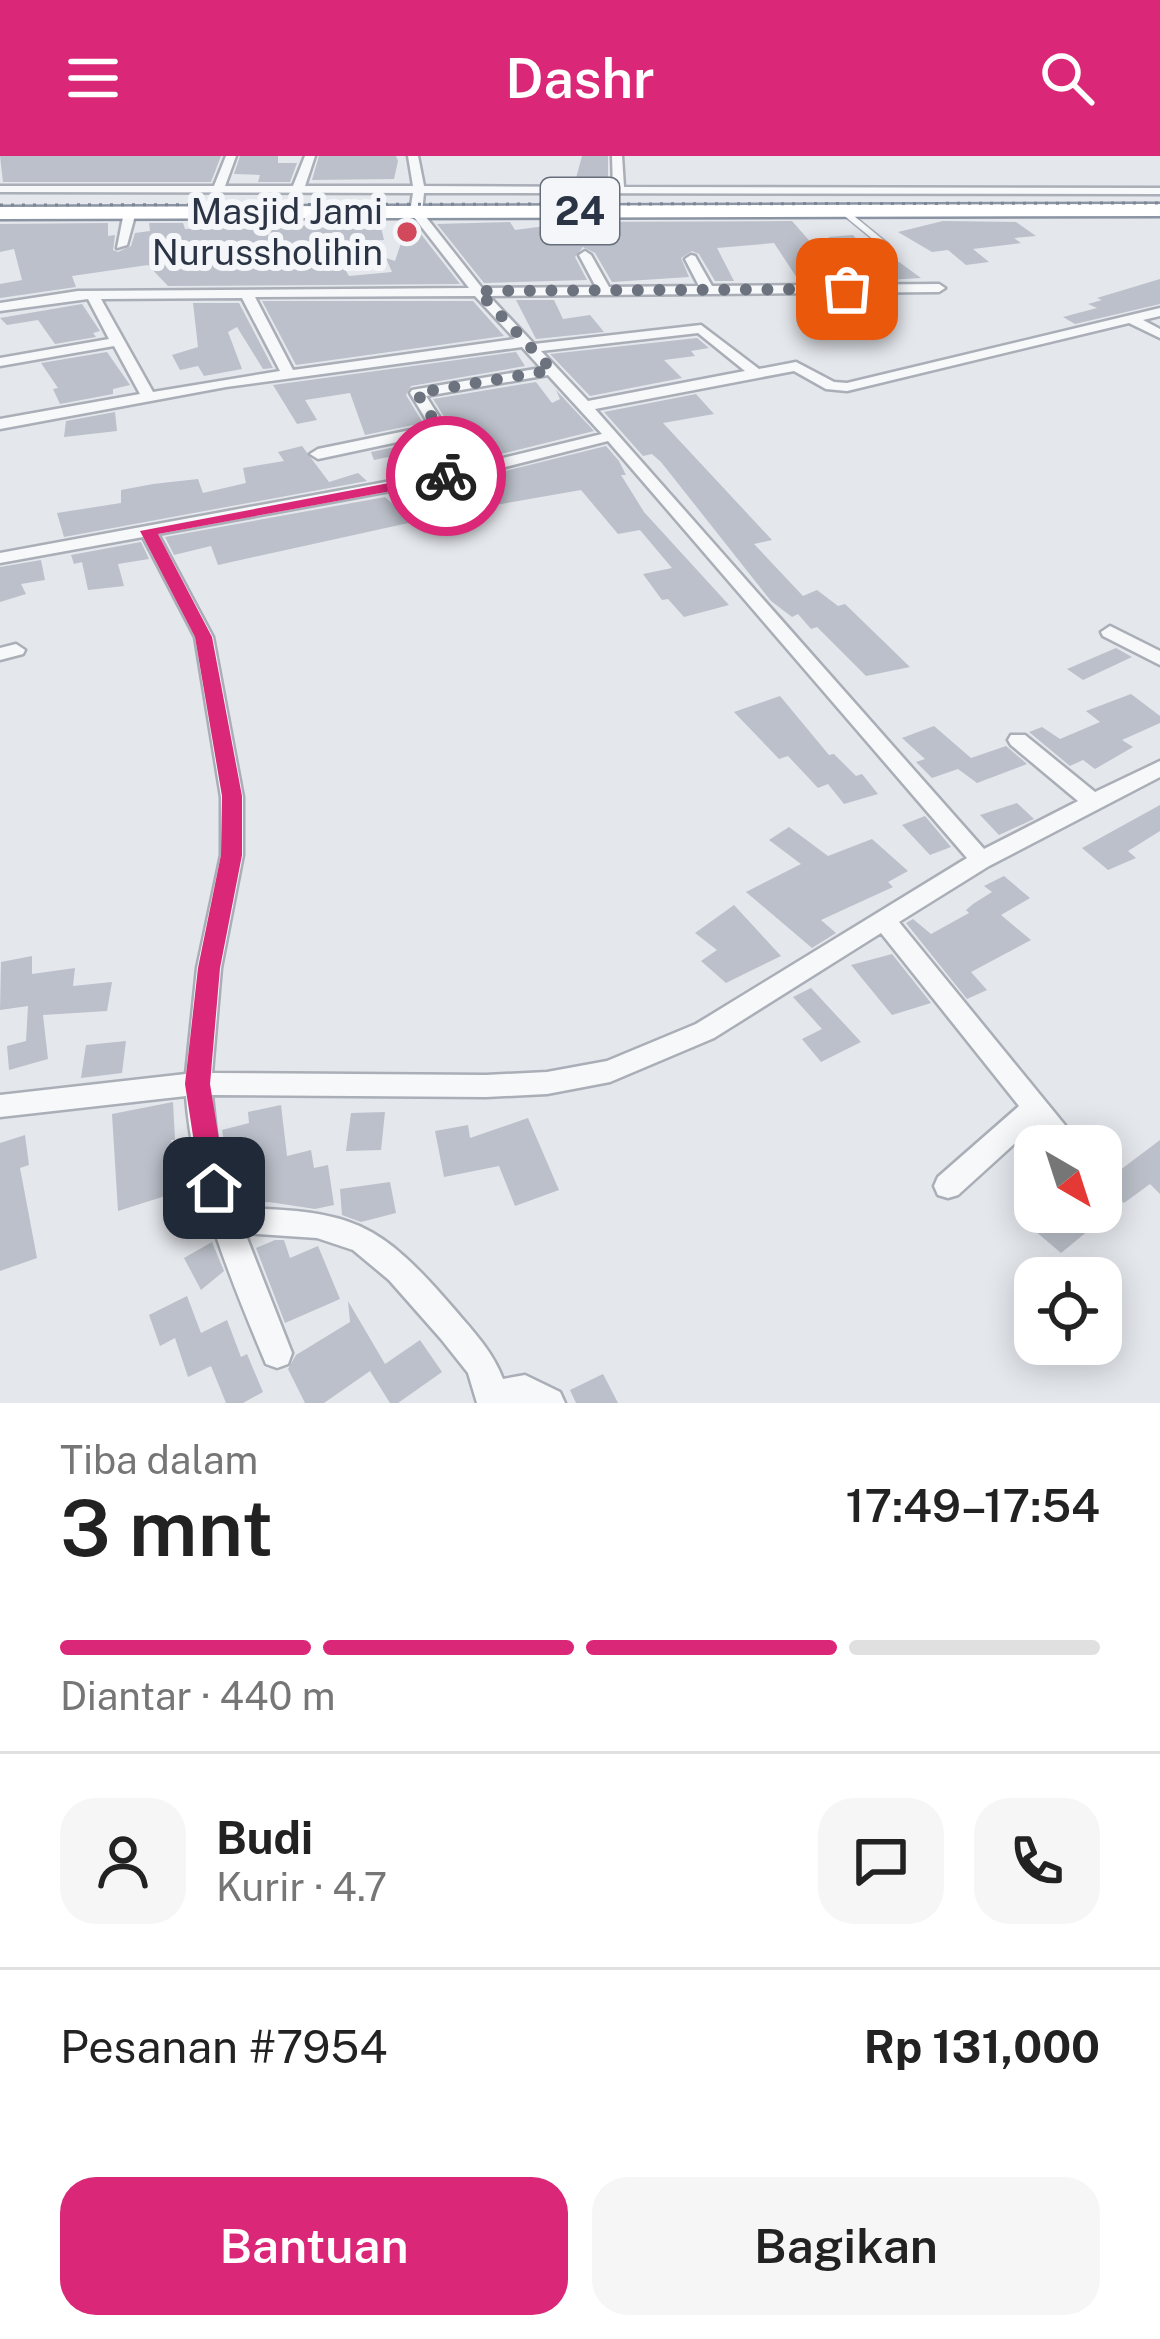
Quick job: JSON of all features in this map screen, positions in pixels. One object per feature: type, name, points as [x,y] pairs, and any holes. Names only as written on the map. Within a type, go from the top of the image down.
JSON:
[{"type":"highway","name":"24","points":[[0,213],[418,200],[842,210],[1157,207]]},
{"type":"street","points":[[218,190],[231,156]]},
{"type":"street","points":[[298,189],[310,156]]},
{"type":"street","points":[[412,156],[418,200],[478,291],[612,436],[981,860]]},
{"type":"street","points":[[617,156],[619,189]]},
{"type":"street","points":[[0,189],[298,189],[418,200],[619,189],[1157,207]]},
{"type":"street","points":[[121,245],[130,212]]},
{"type":"street","points":[[585,255],[604,289]]},
{"type":"street","points":[[691,259],[708,290]]},
{"type":"street","points":[[0,307],[92,295],[940,288]]},
{"type":"street","points":[[92,295],[148,396]]},
{"type":"street","points":[[248,296],[288,374]]},
{"type":"street","points":[[585,406],[798,366],[831,386],[847,387],[1160,312]]},
{"type":"street","points":[[1131,320],[1160,334]]},
{"type":"street","points":[[0,424],[288,374],[700,328],[756,374]]},
{"type":"street","points":[[0,362],[114,342]]},
{"type":"street","points":[[466,472],[416,397],[420,391],[552,370]]},
{"type":"street","points":[[318,454],[437,429]]},
{"type":"street","points":[[0,559],[466,472],[612,436]]},
{"type":"street","points":[[148,531],[204,637],[232,796],[232,855],[209,968],[197,1084],[203,1143],[225,1220],[277,1353]]},
{"type":"street","points":[[1110,632],[1160,659]]},
{"type":"street","points":[[1018,740],[1093,802]]},
{"type":"street","points":[[0,1106],[197,1084],[485,1086],[547,1083],[610,1071],[705,1030],[981,860],[1160,768]]},
{"type":"street","points":[[884,920],[1050,1125]]},
{"type":"street","points":[[947,1186],[1035,1108]]},
{"type":"street","points":[[225,1220],[332,1228],[361,1239],[448,1324],[479,1362],[493,1400],[525,1391],[549,1403]]},
{"type":"lane","points":[[842,210],[886,246]]},
{"type":"building","points":[[0,156],[221,156],[211,182],[3,182]]},
{"type":"building","points":[[240,156],[278,156],[278,163],[297,163],[290,182],[258,182],[260,175],[234,174]]},
{"type":"building","points":[[319,156],[396,156],[398,161],[394,179],[312,180]]},
{"type":"building","points":[[582,156],[608,156],[608,182],[575,182]]},
{"type":"building","points":[[792,221],[844,280],[799,281],[774,243],[717,248],[734,281],[715,281],[699,254],[692,251],[681,258],[689,277],[612,282],[595,253],[583,247],[575,257],[587,280],[484,283],[437,224],[510,222],[515,230],[576,222]]},
{"type":"building","points":[[943,221],[1016,222],[1036,236],[1014,238],[1021,243],[973,249],[989,262],[966,265],[948,250],[932,252],[898,232]]},
{"type":"building","points":[[108,223],[108,236],[115,235],[113,250],[118,252],[131,246],[135,233],[150,231],[149,223],[183,223],[185,229],[380,223],[384,240],[329,242],[349,276],[392,272],[386,258],[395,261],[407,225],[413,224],[460,284],[168,286],[148,265],[72,276],[76,287],[0,298],[0,284],[22,280],[14,249],[0,252],[0,224]]},
{"type":"building","points":[[853,235],[879,265],[899,262],[921,278],[886,280],[828,237]]},
{"type":"building","points":[[1160,279],[1160,304],[1075,324],[1063,317],[1097,308],[1088,304],[1102,300],[1097,298]]},
{"type":"building","points":[[516,300],[554,300],[563,319],[590,315],[604,332],[536,339]]},
{"type":"building","points":[[262,301],[473,301],[504,336],[296,365]]},
{"type":"building","points":[[193,303],[239,303],[273,368],[263,369],[237,327],[228,332],[242,369],[204,376],[198,366],[180,370],[172,355],[198,347]]},
{"type":"building","points":[[82,304],[100,331],[93,333],[96,337],[55,344],[38,320],[7,325],[0,318]]},
{"type":"building","points":[[697,338],[709,348],[691,351],[695,356],[664,360],[682,378],[590,396],[550,354]]},
{"type":"building","points":[[107,352],[130,385],[113,389],[113,394],[60,404],[53,389],[58,388],[41,363]]},
{"type":"building","points":[[516,352],[525,366],[411,386],[406,395],[423,423],[365,435],[350,393],[305,400],[317,420],[297,424],[273,385]]},
{"type":"building","points":[[536,382],[552,403],[560,399],[556,390],[594,431],[472,461],[433,399]]},
{"type":"building","points":[[696,394],[714,414],[663,423],[772,540],[754,544],[803,596],[817,590],[838,606],[845,604],[910,667],[866,676],[817,627],[811,629],[798,614],[792,617],[771,601],[661,462],[652,454],[643,456],[604,412]]},
{"type":"building","points":[[115,412],[117,431],[64,437],[66,421]]},
{"type":"building","points":[[433,439],[449,466],[402,474],[393,456],[374,460],[371,452]]},
{"type":"building","points":[[302,446],[329,482],[358,473],[367,481],[64,537],[57,513],[121,503],[121,490],[153,484],[198,479],[203,493],[246,483],[243,468],[284,461],[278,452]]},
{"type":"building","points":[[606,446],[619,461],[626,475],[621,475],[644,512],[729,605],[684,617],[668,599],[662,600],[643,574],[672,568],[640,530],[618,534],[581,490],[467,510],[453,484]]},
{"type":"building","points":[[385,497],[413,522],[218,565],[211,546],[174,555],[165,537]]},
{"type":"building","points":[[141,542],[149,559],[118,564],[124,586],[88,590],[82,562],[74,564],[71,555]]},
{"type":"building","points":[[41,560],[45,580],[21,584],[26,594],[0,602],[0,567]]},
{"type":"building","points":[[1116,648],[1132,657],[1083,680],[1067,669]]},
{"type":"building","points":[[1131,694],[1160,716],[1160,723],[1122,740],[1133,747],[1095,769],[1083,760],[1070,766],[1029,732],[1042,727],[1060,739],[1100,722],[1086,711]]},
{"type":"building","points":[[780,696],[829,755],[834,754],[856,776],[862,774],[878,794],[844,804],[828,784],[818,788],[788,756],[779,759],[734,712]]},
{"type":"building","points":[[934,726],[971,758],[1006,746],[1027,764],[977,783],[958,769],[932,778],[916,762],[925,759],[902,738]]},
{"type":"building","points":[[1017,803],[1034,819],[999,835],[980,815]]},
{"type":"building","points":[[1160,805],[1160,831],[1128,851],[1136,858],[1108,870],[1082,848]]},
{"type":"building","points":[[925,816],[951,847],[930,855],[902,825]]},
{"type":"building","points":[[789,827],[828,856],[872,839],[908,871],[888,882],[893,887],[821,920],[836,933],[812,948],[746,892],[801,864],[769,840]]},
{"type":"building","points":[[1004,876],[1030,898],[1001,915],[1031,940],[971,972],[987,990],[967,999],[906,923],[913,919],[931,934],[969,913],[966,910],[992,892],[984,886]]},
{"type":"building","points":[[734,905],[781,956],[726,983],[701,961],[717,950],[695,933]]},
{"type":"building","points":[[892,954],[931,1003],[892,1015],[851,965]]},
{"type":"building","points":[[32,956],[32,974],[75,968],[73,986],[112,982],[107,1011],[43,1015],[48,1059],[9,1070],[7,1046],[26,1041],[28,1006],[0,1010],[1,962]]},
{"type":"building","points":[[811,988],[861,1042],[821,1062],[802,1039],[822,1029],[793,997]]},
{"type":"building","points":[[126,1041],[122,1073],[81,1078],[86,1045]]},
{"type":"building","points":[[173,1102],[175,1140],[171,1140],[181,1191],[118,1211],[112,1114]]},
{"type":"building","points":[[281,1105],[287,1156],[311,1150],[314,1168],[328,1165],[334,1205],[315,1209],[269,1202],[242,1204],[237,1164],[229,1167],[222,1130],[249,1123],[248,1112]]},
{"type":"building","points":[[385,1112],[381,1150],[346,1151],[351,1113]]},
{"type":"building","points":[[528,1118],[559,1190],[515,1206],[499,1166],[444,1177],[435,1131],[468,1125],[470,1138]]},
{"type":"building","points":[[25,1135],[29,1165],[20,1168],[37,1258],[0,1271],[0,1143]]},
{"type":"building","points":[[1160,1140],[1160,1194],[1150,1184],[1124,1203],[1122,1169]]},
{"type":"building","points":[[390,1182],[396,1213],[361,1222],[342,1215],[340,1189]]},
{"type":"building","points":[[1038,1233],[1085,1233],[1061,1253]]},
{"type":"building","points":[[284,1240],[290,1258],[318,1246],[340,1299],[285,1323],[256,1248]]},
{"type":"building","points":[[212,1242],[224,1271],[201,1290],[184,1258]]},
{"type":"building","points":[[187,1296],[201,1333],[227,1320],[241,1357],[247,1354],[263,1392],[243,1403],[226,1403],[211,1366],[188,1377],[175,1338],[160,1346],[149,1315]]},
{"type":"building","points":[[348,1301],[385,1364],[420,1340],[442,1372],[398,1403],[390,1403],[370,1371],[324,1403],[305,1403],[288,1369],[296,1355],[350,1322]]},
{"type":"building","points":[[603,1374],[618,1403],[576,1403],[570,1390]]},
{"type":"railway","points":[[0,205],[1160,203]]},
{"type":"way so far","points":[[446,476],[466,472],[417,393],[552,370],[478,291],[847,289]]},
{"type":"place","name":"Masjid Jami Nurussholihin","points":[[407,232]]},
{"type":"route","points":[[214,1188],[197,1084],[209,968],[232,855],[232,796],[211,698],[204,637],[148,531],[446,476]]}]
